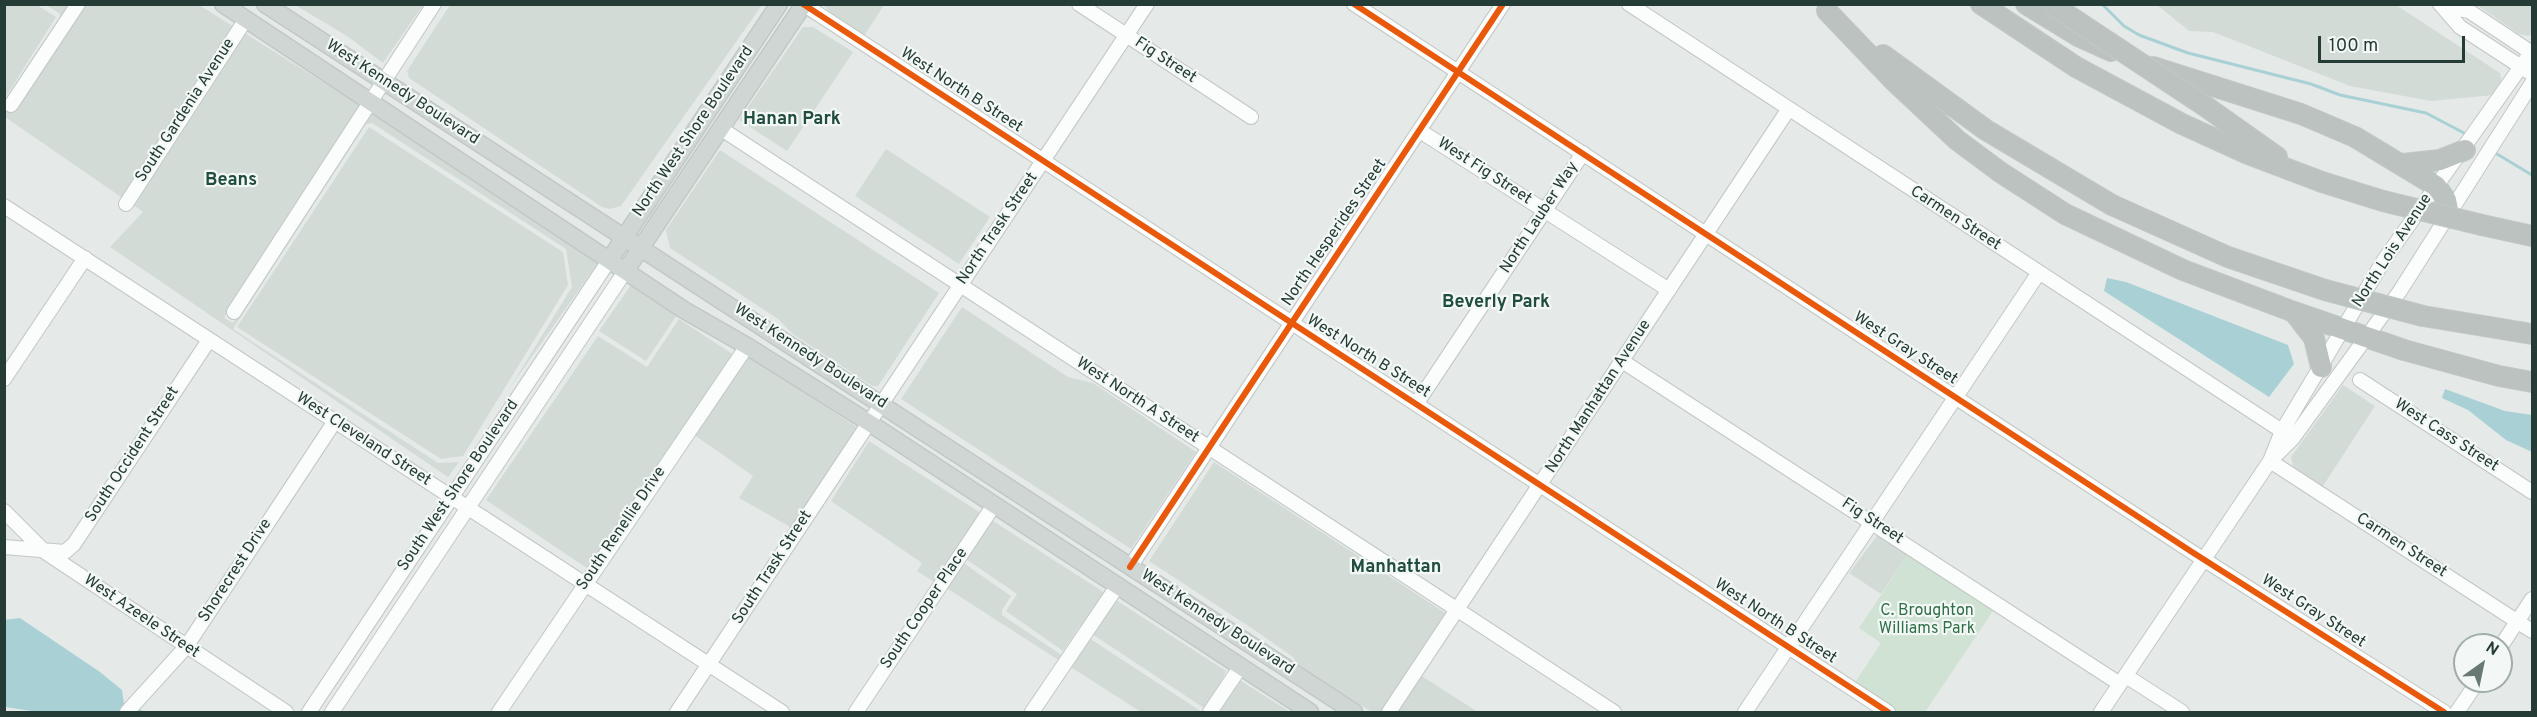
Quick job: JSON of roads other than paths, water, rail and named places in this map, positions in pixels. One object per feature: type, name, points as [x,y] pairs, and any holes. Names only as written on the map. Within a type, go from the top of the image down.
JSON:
[{"type":"highway","points":[[1981,4],[2076,67],[2141,104],[2248,154],[2322,182],[2383,201],[2532,236]]},
{"type":"highway","points":[[2026,4],[2107,49],[2180,77],[2329,125],[2403,164],[2436,186],[2446,200],[2449,215]]},
{"type":"highway","points":[[2051,4],[2276,156],[2322,182]]},
{"type":"highway","points":[[1824,8],[1952,106],[2074,183],[2170,233],[2228,257],[2325,290],[2502,335],[2532,347]]},
{"type":"highway","points":[[1824,8],[1893,80],[1949,133],[1978,157],[2045,202],[2147,254],[2294,312],[2415,353],[2532,382]]},
{"type":"highway","points":[[2403,164],[2440,160],[2464,150]]},
{"type":"highway","points":[[2294,312],[2314,338],[2320,367]]},
{"type":"highway","points":[[2458,324],[2532,334]]},
{"type":"main road","name":"West Kennedy Boulevard","points":[[224,4],[451,158],[610,259],[700,321],[747,346],[868,422],[1310,712]]},
{"type":"main road","points":[[246,19],[255,4]]},
{"type":"main road","name":"West Kennedy Boulevard","points":[[265,4],[1354,712]]},
{"type":"main road","name":"North West Shore Boulevard","points":[[610,259],[780,4]]},
{"type":"main road","name":"North West Shore Boulevard","points":[[626,270],[803,5]]},
{"type":"main road","points":[[1044,537],[1076,548],[1120,575],[1130,567]]},
{"type":"main road","points":[[1118,585],[1121,580],[1128,579],[1170,603],[1192,607]]},
{"type":"street","points":[[11,105],[78,4]]},
{"type":"street","points":[[234,312],[434,4]]},
{"type":"street","name":"Fig Street","points":[[1079,4],[1251,117]]},
{"type":"street","name":"North Trask Street","points":[[868,422],[1147,4]]},
{"type":"street","name":"West Gray Street","points":[[1354,4],[1955,398],[2444,712]]},
{"type":"street","name":"North Hesperides Street","points":[[1130,567],[1503,4]]},
{"type":"street","name":"Carmen Street","points":[[1629,4],[2282,432]]},
{"type":"street","name":"West North B Street","points":[[803,5],[1417,403],[1540,487],[1887,712]]},
{"type":"street","points":[[2441,5],[2469,11],[2532,52]]},
{"type":"street","points":[[2441,5],[2460,27],[2527,71]]},
{"type":"street","name":"South Gardenia Avenue","points":[[126,204],[246,19]]},
{"type":"street","name":"North Lois Avenue","points":[[2101,712],[2270,461],[2282,432],[2390,251],[2436,186],[2527,71],[2532,52]]},
{"type":"street","name":"North Lois Avenue","points":[[2270,461],[2293,438],[2368,336],[2449,215],[2532,83]]},
{"type":"street","name":"North Manhattan Avenue","points":[[1389,712],[1788,110]]},
{"type":"street","name":"West North A Street","points":[[720,128],[1614,712]]},
{"type":"street","name":"West Fig Street","points":[[1420,131],[1669,290]]},
{"type":"street","name":"North Lauber Way","points":[[1417,403],[1583,153]]},
{"type":"street","name":"West Cleveland Street","points":[[4,206],[782,712]]},
{"type":"street","points":[[4,379],[85,258]]},
{"type":"street","name":"South West Shore Boulevard","points":[[309,712],[610,259]]},
{"type":"street","name":"South West Shore Boulevard","points":[[332,712],[466,507],[626,270]]},
{"type":"street","points":[[1745,712],[2038,274]]},
{"type":"street","name":"South Occident Street","points":[[45,552],[65,552],[74,544],[209,340]]},
{"type":"street","name":"South Renellie Drive","points":[[499,712],[747,346]]},
{"type":"street","name":"Fig Street","points":[[1623,361],[1872,522],[2123,680],[2182,712]]},
{"type":"street","name":"West Cass Street","points":[[2360,380],[2532,492]]},
{"type":"street","name":"Shorecrest Drive","points":[[131,708],[186,647],[335,421]]},
{"type":"street","name":"South Trask Street","points":[[677,712],[868,422]]},
{"type":"street","name":"Carmen Street","points":[[2270,461],[2532,631]]},
{"type":"street","name":"South Cooper Place","points":[[856,712],[994,504]]},
{"type":"street","name":"West Azeele Street","points":[[4,511],[45,552],[286,712]]},
{"type":"street","points":[[4,547],[45,552]]},
{"type":"street","points":[[1032,712],[1118,585]]},
{"type":"street","points":[[2510,633],[2532,599]]},
{"type":"street","points":[[1210,712],[1241,666]]},
{"type":"street","points":[[2457,712],[2470,693]]},
{"type":"water","points":[[2107,278],[2126,282],[2288,345],[2294,364],[2269,397],[2104,291]]},
{"type":"water","points":[[2445,389],[2505,411],[2532,415],[2532,452],[2506,440],[2468,410],[2442,398]]},
{"type":"water","points":[[20,618],[100,672],[122,690],[124,703],[146,712],[38,712],[5,707],[4,620]]},
{"type":"waterway","points":[[2102,4],[2124,26],[2139,35],[2188,53],[2311,84],[2340,95],[2426,113],[2464,133]]},
{"type":"waterway","points":[[2497,154],[2532,175]]},
{"type":"district","name":"Hanan Park","points":[[792,120]]},
{"type":"district","name":"Beans","points":[[231,181]]},
{"type":"district","name":"Beverly Park","points":[[1496,303]]},
{"type":"district","name":"Manhattan","points":[[1396,568]]},
{"type":"park label","name":"C. Broughton Williams Park","points":[[1927,621]]}]
